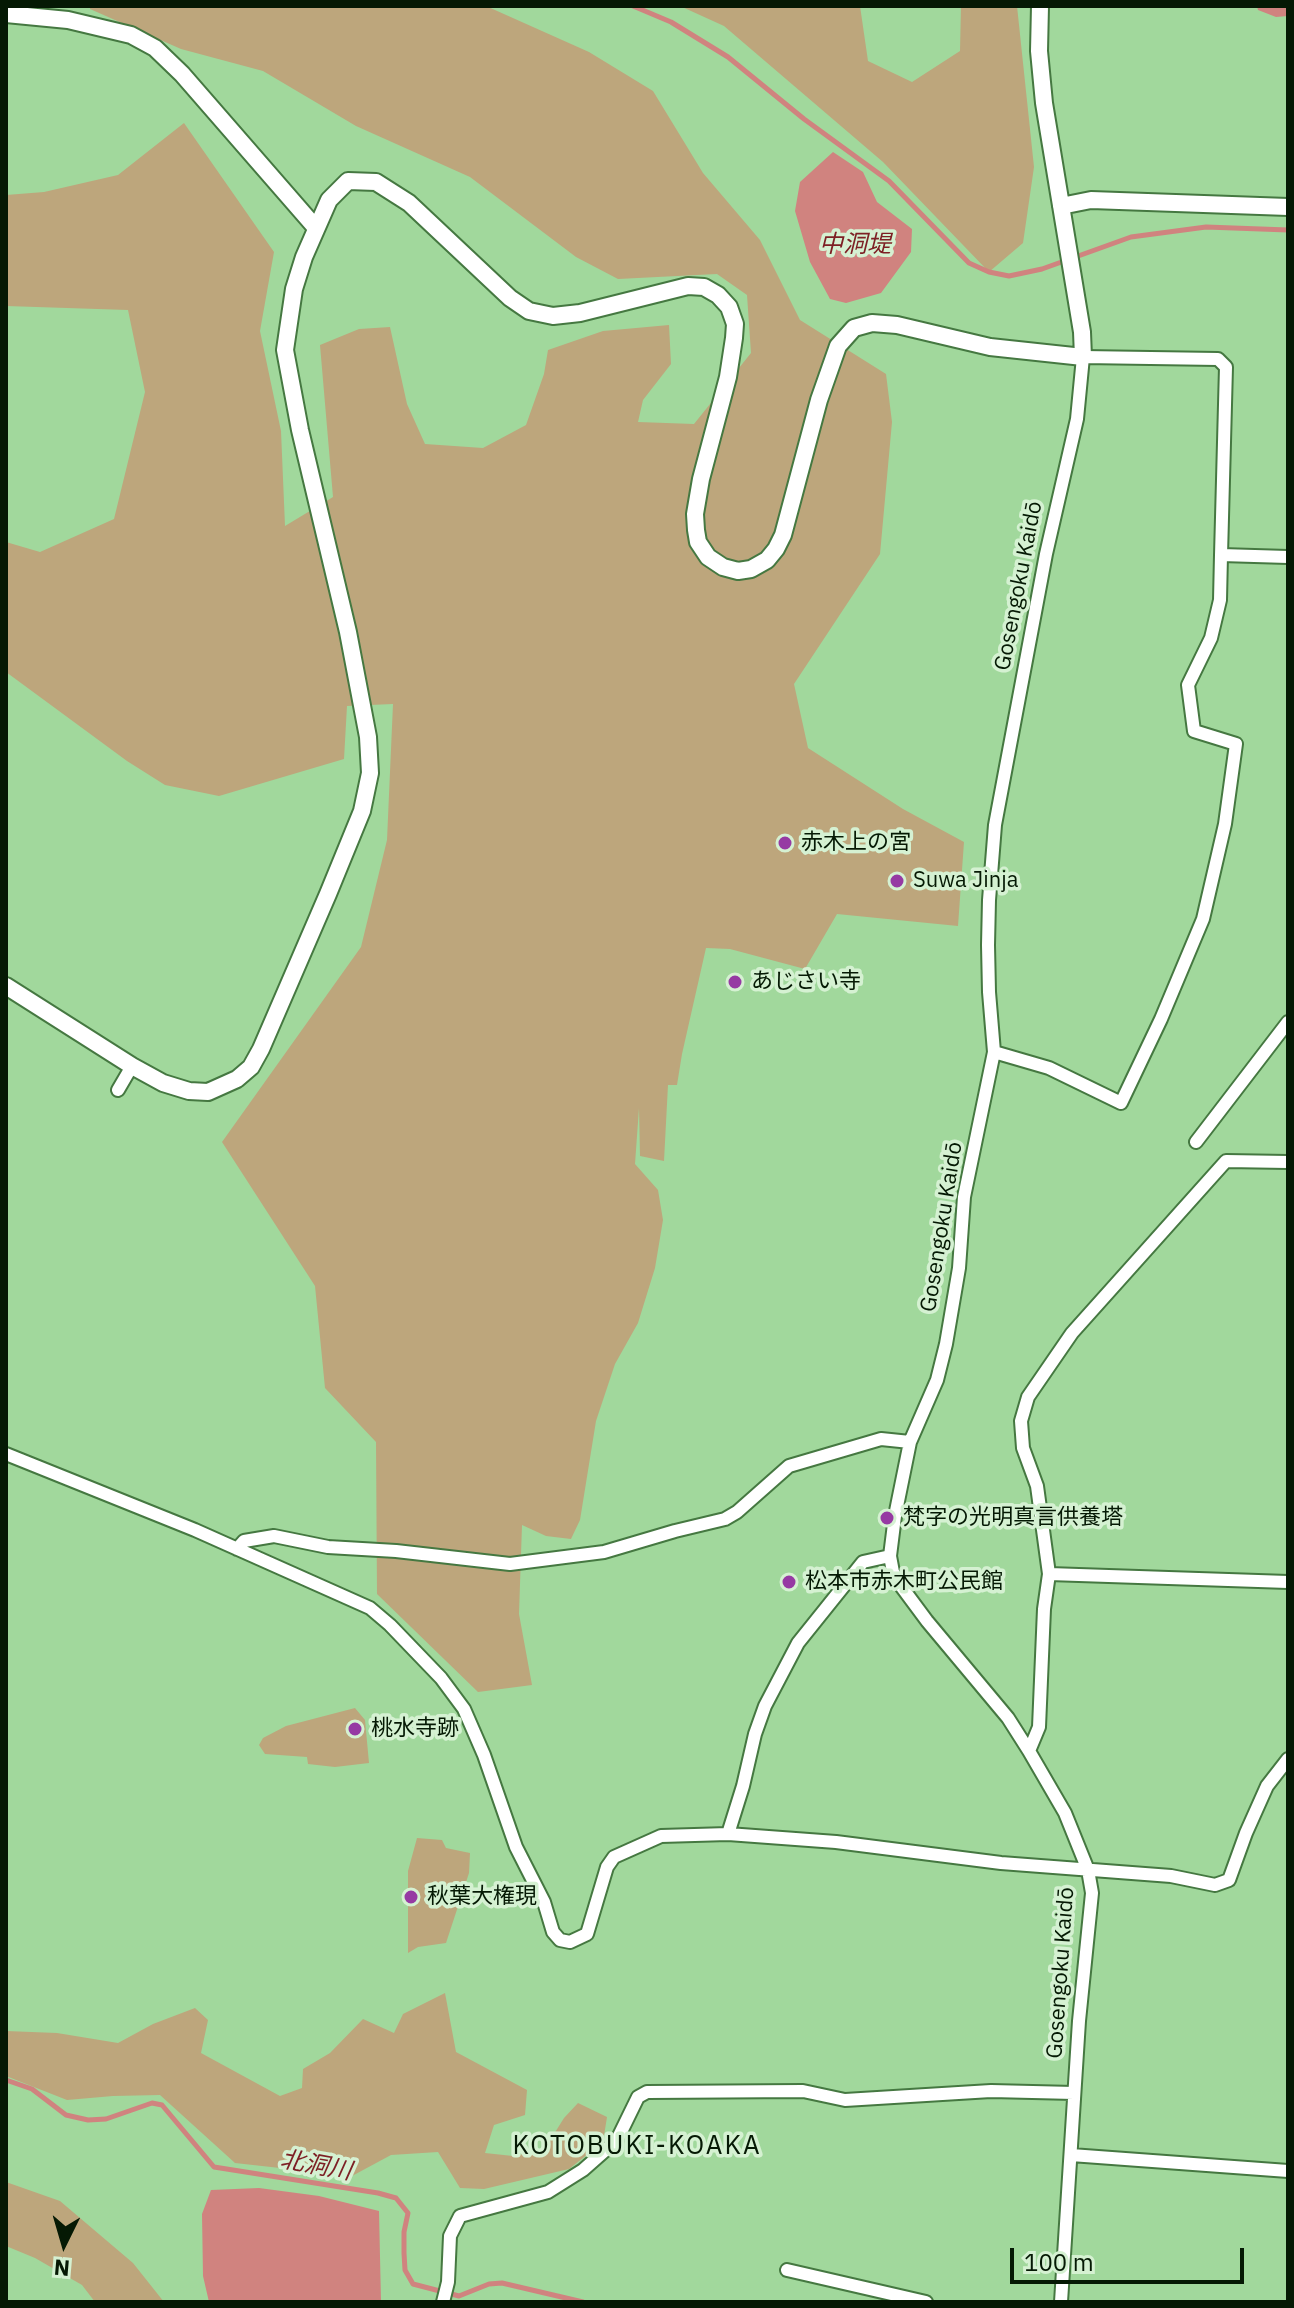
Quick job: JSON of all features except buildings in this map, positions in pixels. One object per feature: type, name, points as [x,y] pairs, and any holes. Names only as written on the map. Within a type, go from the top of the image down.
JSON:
[{"type":"street","name":"Gosengoku Kaidō","points":[[1040,6],[1039,51],[1043,90],[1082,332],[1083,357],[1077,419],[1046,554],[995,825],[988,945],[994,1052],[964,1197],[959,1268],[946,1344],[937,1380],[910,1442],[890,1556],[893,1572],[901,1586],[1008,1718],[1029,1751],[1065,1813],[1088,1870],[1092,1893],[1074,2093],[1061,2302]]},
{"type":"street","points":[[6,14],[68,20],[131,35],[155,48],[182,74],[316,228]]},
{"type":"street","points":[[6,986],[132,1066],[163,1083],[189,1091],[208,1092],[237,1079],[251,1067],[261,1049],[362,811],[370,773],[364,711],[300,430],[285,350],[294,289],[329,200],[348,181],[376,182],[409,203],[510,298],[529,311],[553,316],[580,313],[688,286],[704,287],[718,295],[729,307],[735,324],[734,338],[728,377],[701,479],[695,514],[696,530],[698,542],[708,557],[723,567],[738,571],[751,569],[767,560],[783,535],[819,400],[838,346],[854,328],[872,323],[897,325],[990,347],[1083,357],[1218,359],[1226,367],[1220,600],[1211,638],[1188,685],[1194,731],[1236,744],[1225,824],[1203,919],[1121,1103],[1049,1068],[994,1052]]},
{"type":"street","points":[[1061,206],[1091,200],[1288,207]]},
{"type":"street","points":[[1221,555],[1288,557]]},
{"type":"street","points":[[1196,1142],[1288,1022]]},
{"type":"street","points":[[118,1090],[132,1066]]},
{"type":"street","points":[[1029,1751],[1039,1727],[1044,1609],[1049,1574],[1037,1486],[1023,1448],[1021,1421],[1028,1397],[1072,1333],[1226,1161],[1288,1162]]},
{"type":"street","points":[[237,1549],[244,1541],[274,1536],[328,1547],[510,1564],[604,1552],[725,1519],[789,1466],[881,1439],[910,1442]]},
{"type":"street","points":[[6,1454],[152,1512],[370,1608],[390,1625],[441,1678],[464,1709],[484,1755],[516,1847],[544,1902],[553,1932],[560,1940],[570,1942],[587,1934],[607,1867],[614,1857],[661,1836],[728,1834],[836,1842],[957,1858],[1171,1876],[1215,1885],[1229,1880],[1267,1786],[1288,1759]]},
{"type":"street","points":[[728,1834],[765,1706],[798,1643],[863,1562],[890,1556]]},
{"type":"street","points":[[1049,1574],[1288,1582]]},
{"type":"street","points":[[444,2300],[450,2236],[460,2216],[548,2192],[583,2170],[617,2140],[638,2097],[647,2092],[803,2091],[845,2100],[991,2091],[1074,2093]]},
{"type":"street","points":[[1071,2155],[1288,2171]]},
{"type":"street","points":[[787,2270],[926,2302]]},
{"type":"shaded area","points":[[90,6],[486,6],[589,52],[653,91],[703,173],[760,240],[800,320],[886,374],[892,422],[880,554],[794,684],[808,748],[903,809],[964,842],[958,926],[837,914],[805,969],[730,949],[706,948],[677,1085],[668,1085],[664,1161],[640,1156],[639,1108],[635,1164],[658,1190],[663,1220],[655,1268],[638,1323],[615,1364],[596,1421],[580,1520],[571,1539],[546,1536],[522,1525],[519,1614],[532,1685],[478,1692],[377,1594],[376,1442],[325,1388],[315,1286],[222,1142],[361,947],[387,840],[393,704],[347,706],[344,759],[219,796],[165,785],[127,761],[6,672],[6,542],[40,552],[114,519],[145,392],[128,310],[6,306],[6,195],[44,192],[118,175],[184,123],[274,252],[260,331],[281,431],[285,526],[333,497],[320,345],[359,329],[390,327],[407,404],[425,444],[483,448],[526,425],[544,374],[548,350],[603,331],[669,325],[671,364],[643,400],[638,422],[694,424],[751,353],[747,295],[717,274],[618,279],[576,257],[470,177],[356,126],[263,71],[181,49],[90,9]]},
{"type":"shaded area","points":[[680,6],[860,6],[868,61],[912,82],[960,51],[961,6],[1017,6],[1034,167],[1023,243],[989,272],[883,162],[724,26]]},
{"type":"shaded area","points":[[355,1708],[365,1720],[369,1763],[335,1767],[308,1764],[307,1757],[265,1754],[259,1745],[263,1738],[286,1726]]},
{"type":"shaded area","points":[[417,1838],[442,1840],[446,1848],[470,1853],[469,1873],[446,1943],[418,1947],[408,1953],[408,1871]]},
{"type":"shaded area","points":[[445,1993],[456,2052],[527,2090],[525,2115],[494,2125],[485,2153],[513,2156],[544,2150],[564,2118],[578,2103],[607,2117],[603,2142],[569,2169],[484,2189],[460,2188],[438,2152],[391,2155],[352,2176],[235,2163],[160,2095],[67,2100],[6,2076],[6,2031],[57,2033],[118,2043],[153,2024],[195,2008],[208,2020],[201,2053],[280,2096],[302,2088],[303,2069],[330,2053],[363,2019],[394,2033],[403,2014]]},
{"type":"shaded area","points":[[6,2182],[60,2201],[133,2263],[164,2302],[95,2302],[82,2285],[35,2258],[6,2246]]},
{"type":"water","points":[[1257,6],[1288,6],[1288,16],[1276,17],[1258,10]]},
{"type":"water","name":"中洞堤","points":[[833,152],[863,172],[877,202],[912,229],[911,252],[881,293],[846,303],[830,299],[810,262],[795,211],[800,182]]},
{"type":"water","points":[[259,2188],[319,2196],[379,2211],[381,2302],[209,2302],[203,2276],[202,2214],[211,2190]]},
{"type":"waterway","points":[[633,6],[671,22],[728,57],[804,119],[889,181],[969,263],[989,272],[1009,276],[1042,269],[1131,237],[1206,227],[1288,230]]},
{"type":"waterway","name":"北洞川","points":[[6,2080],[32,2089],[66,2115],[88,2120],[106,2119],[152,2103],[162,2105],[214,2167],[396,2198],[408,2213],[404,2232],[405,2270],[413,2284],[459,2296],[489,2284],[502,2283],[583,2302]]},
{"type":"place","name":"赤木上の宮","points":[[785,843]]},
{"type":"place","name":"Suwa Jinja","points":[[897,881]]},
{"type":"place","name":"あじさい寺","points":[[735,982]]},
{"type":"place","name":"梵字の光明真言供養塔","points":[[887,1518]]},
{"type":"place","name":"松本市赤木町公民館","points":[[789,1582]]},
{"type":"place","name":"桃水寺跡","points":[[355,1729]]},
{"type":"place","name":"秋葉大権現","points":[[411,1897]]},
{"type":"district","name":"KOTOBUKI-KOAKA","points":[[637,2146]]}]
